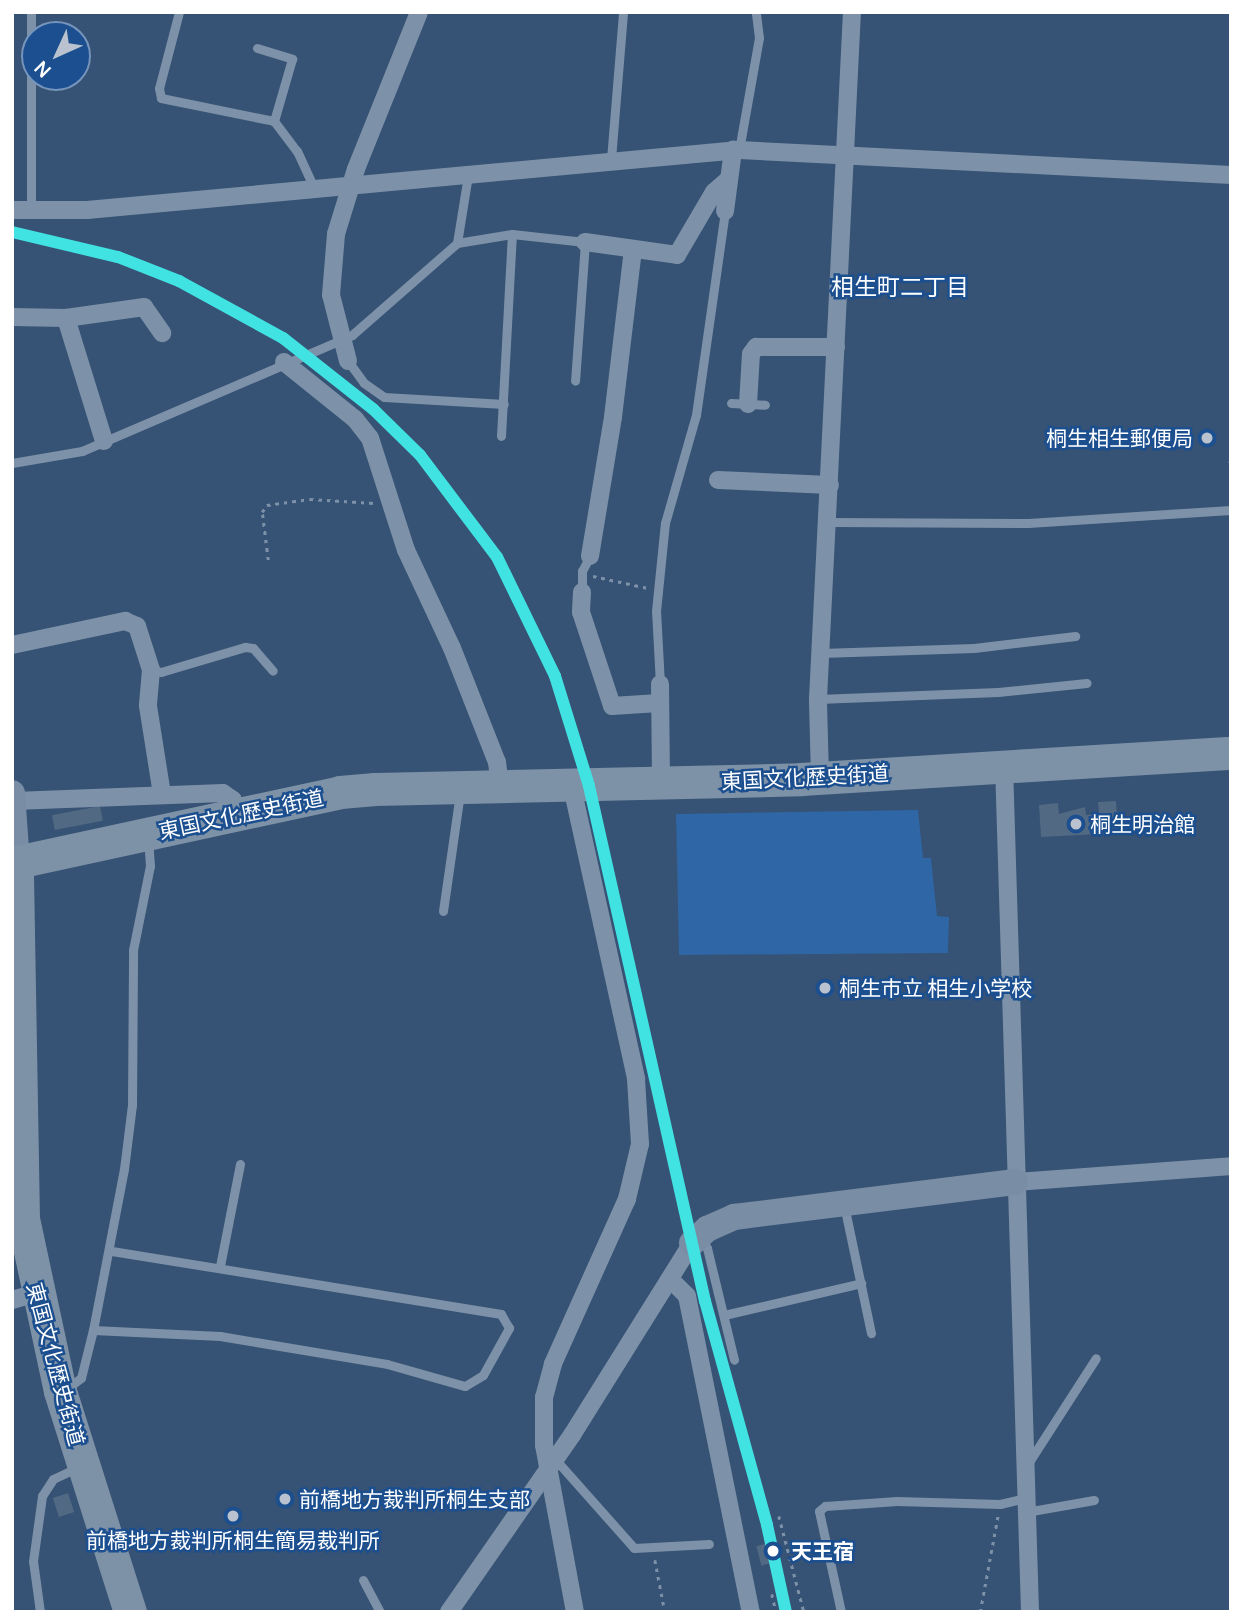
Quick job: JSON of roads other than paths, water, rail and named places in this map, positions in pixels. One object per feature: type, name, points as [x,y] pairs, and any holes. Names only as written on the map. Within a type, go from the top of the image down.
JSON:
[{"type":"highway","name":"東国文化歴史街道","points":[[130,1612],[60,1391],[24,1296],[20,1184],[17,862],[340,792],[572,787],[1231,753]]},
{"type":"street","points":[[348,361],[340,342],[331,274],[336,234],[350,187],[419,12]]},
{"type":"street","points":[[806,775],[818,699],[821,653],[852,12]]},
{"type":"street","points":[[12,210],[31,211],[315,190],[611,159],[736,150],[1231,175]]},
{"type":"street","points":[[725,211],[736,150]]},
{"type":"street","points":[[585,242],[677,255],[714,191],[729,179]]},
{"type":"street","points":[[590,556],[613,417],[633,250]]},
{"type":"street","points":[[12,317],[66,318],[144,307],[162,333]]},
{"type":"street","points":[[66,318],[104,440]]},
{"type":"street","points":[[748,404],[751,354],[756,346],[836,347]]},
{"type":"street","points":[[284,362],[363,428],[391,500],[406,550],[452,648],[497,762],[500,788]]},
{"type":"street","points":[[718,480],[830,485]]},
{"type":"street","points":[[582,592],[580,612],[612,706],[659,703]]},
{"type":"street","points":[[12,645],[132,622],[151,670],[148,706],[162,794]]},
{"type":"street","points":[[660,684],[661,783]]},
{"type":"street","points":[[1004,765],[1030,1612]]},
{"type":"street","points":[[572,787],[629,1050],[639,1110],[637,1169],[547,1381],[543,1414],[575,1612]]},
{"type":"street","points":[[17,862],[13,797],[223,793],[233,800],[238,816]]},
{"type":"street","points":[[449,1612],[551,1462],[695,1240],[734,1217],[1015,1182],[1231,1166]]},
{"type":"street","points":[[670,1279],[687,1296],[751,1612]]},
{"type":"lane","points":[[31,12],[31,211]]},
{"type":"lane","points":[[179,12],[159,88],[161,98],[274,121],[297,151],[315,190]]},
{"type":"lane","points":[[611,159],[623,12]]},
{"type":"lane","points":[[736,150],[759,38],[756,12]]},
{"type":"lane","points":[[257,48],[292,59],[274,121]]},
{"type":"lane","points":[[457,243],[468,175]]},
{"type":"lane","points":[[660,684],[656,673],[658,588],[665,523],[696,415],[725,211]]},
{"type":"lane","points":[[502,436],[512,234]]},
{"type":"lane","points":[[12,463],[82,451],[284,362],[340,342],[457,243],[512,234],[585,242],[575,381]]},
{"type":"lane","points":[[348,361],[364,383],[384,397],[504,404]]},
{"type":"lane","points":[[828,522],[1041,523],[1231,510]]},
{"type":"lane","points":[[582,592],[582,571],[590,556]]},
{"type":"lane","points":[[821,653],[974,648],[1075,636]]},
{"type":"lane","points":[[151,670],[161,672],[245,647],[253,648],[273,671]]},
{"type":"lane","points":[[818,699],[998,692],[1087,683]]},
{"type":"lane","points":[[443,911],[460,816],[460,788]]},
{"type":"lane","points":[[60,1391],[81,1377],[110,1251],[132,1105],[133,950],[150,866],[147,835]]},
{"type":"lane","points":[[220,1266],[240,1164]]},
{"type":"lane","points":[[844,1202],[871,1333]]},
{"type":"lane","points":[[695,1240],[708,1248],[734,1360]]},
{"type":"lane","points":[[93,1330],[220,1336],[387,1364],[465,1386],[484,1376],[509,1328],[501,1314],[220,1266],[110,1251]]},
{"type":"lane","points":[[724,1315],[861,1283]]},
{"type":"lane","points":[[1026,1466],[1096,1359]]},
{"type":"lane","points":[[551,1462],[634,1548],[653,1550],[709,1544]]},
{"type":"lane","points":[[40,1612],[33,1561],[42,1496],[52,1479],[83,1466]]},
{"type":"lane","points":[[841,1612],[819,1511],[825,1506],[897,1501],[1026,1505],[1094,1500]]},
{"type":"lane","points":[[363,1580],[380,1612]]},
{"type":"place","name":"桐生相生郵便局","points":[[1207,438]]},
{"type":"place","name":"桐生明治館","points":[[1076,824]]},
{"type":"place","name":"桐生市立 相生小学校","points":[[825,988]]},
{"type":"place","name":"前橋地方裁判所桐生支部","points":[[285,1499]]},
{"type":"place","name":"前橋地方裁判所桐生簡易裁判所","points":[[233,1516]]},
{"type":"place","name":"天王宿","points":[[773,1551]]},
{"type":"district","name":"相生町二丁目","points":[[900,286]]}]
